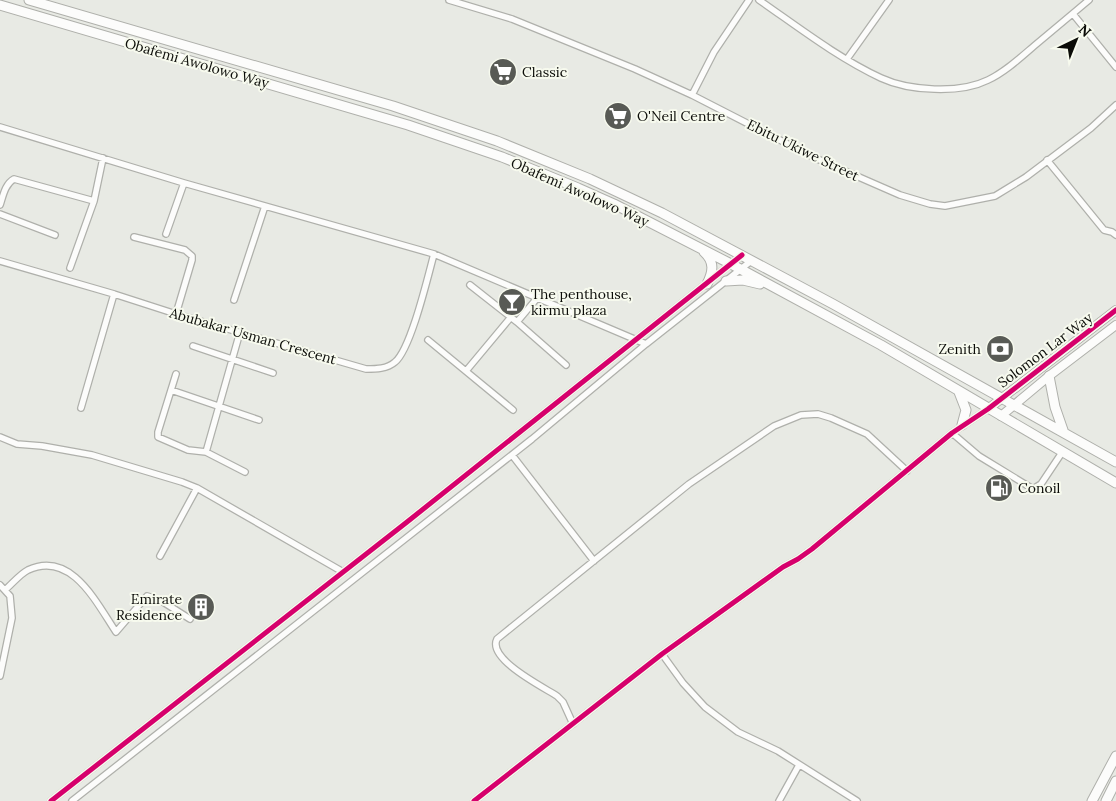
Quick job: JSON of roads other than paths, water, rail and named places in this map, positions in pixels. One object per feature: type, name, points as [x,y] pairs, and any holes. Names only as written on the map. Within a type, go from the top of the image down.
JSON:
[{"type":"main road","name":"Obafemi Awolowo Way","points":[[29,0],[393,106],[497,141],[566,169],[626,195],[742,255],[1116,462]]},
{"type":"main road","name":"Obafemi Awolowo Way","points":[[0,5],[377,115],[469,145],[578,188],[614,204],[731,264],[881,345],[1116,483]]},
{"type":"main road","points":[[700,248],[709,256],[713,266],[712,274],[707,284]]},
{"type":"main road","points":[[726,281],[743,280],[780,290]]},
{"type":"main road","points":[[1049,376],[1055,407],[1064,434]]},
{"type":"main road","points":[[959,392],[966,410],[962,425]]},
{"type":"main road","points":[[1092,801],[1116,756]]},
{"type":"main road","points":[[1106,801],[1116,781]]},
{"type":"street","name":"Ebitu Ukiwe Street","points":[[449,0],[512,19],[635,68],[814,157],[900,195],[930,204],[945,206],[995,196],[1090,128],[1116,105]]},
{"type":"street","points":[[692,95],[714,52],[749,0]]},
{"type":"street","points":[[759,0],[847,59],[882,79],[908,86],[954,89],[973,86],[989,80],[1008,67],[1090,0]]},
{"type":"street","points":[[847,59],[889,0]]},
{"type":"street","points":[[1073,14],[1116,67]]},
{"type":"street","points":[[0,127],[184,183],[434,254],[646,344]]},
{"type":"street","points":[[70,268],[94,201],[103,158]]},
{"type":"street","points":[[1047,160],[1104,230],[1116,235]]},
{"type":"street","points":[[0,205],[9,182],[14,179],[94,201]]},
{"type":"street","points":[[166,234],[184,183]]},
{"type":"street","points":[[234,300],[264,206]]},
{"type":"street","points":[[0,214],[55,236]]},
{"type":"street","points":[[134,236],[185,250],[192,256],[176,314]]},
{"type":"street","name":"Abubakar Usman Crescent","points":[[0,261],[366,369],[379,369],[395,363],[404,352],[421,302],[434,254]]},
{"type":"street","points":[[52,801],[742,255]]},
{"type":"street","points":[[75,800],[512,454],[751,261]]},
{"type":"street","points":[[470,285],[517,322],[566,365]]},
{"type":"street","points":[[81,408],[114,294]]},
{"type":"street","points":[[517,322],[538,297]]},
{"type":"street","name":"Solomon Lar Way","points":[[988,409],[1116,310]]},
{"type":"street","points":[[466,371],[511,318]]},
{"type":"street","name":"Solomon Lar Way","points":[[1000,416],[1116,325]]},
{"type":"street","points":[[206,452],[240,332]]},
{"type":"street","points":[[428,340],[513,410]]},
{"type":"street","points":[[193,346],[273,373]]},
{"type":"street","points":[[176,374],[158,437],[188,450],[206,452],[245,472]]},
{"type":"street","points":[[171,390],[220,405],[259,420]]},
{"type":"street","points":[[474,801],[662,654],[783,567],[812,549],[962,425],[988,409]]},
{"type":"street","points":[[573,724],[557,696],[509,665],[495,648],[495,643],[689,484],[774,426],[801,415],[818,414],[858,429],[867,434],[907,470]]},
{"type":"street","points":[[952,433],[979,456],[1033,489],[1040,484],[1063,451]]},
{"type":"street","points":[[0,437],[17,444],[92,455],[174,479],[197,488],[343,572]]},
{"type":"street","points":[[512,454],[594,561]]},
{"type":"street","points":[[160,556],[197,488]]},
{"type":"street","points":[[5,590],[27,571],[46,565],[64,568],[80,581],[116,632],[147,596],[160,600],[190,619]]},
{"type":"street","points":[[0,585],[10,596],[12,618],[0,676]]},
{"type":"street","points":[[662,654],[683,683],[705,707],[738,732],[778,751],[857,801]]},
{"type":"street","points":[[779,801],[799,765]]},
{"type":"place","name":"Classic","points":[[503,72]]},
{"type":"place","name":"O'Neil Centre","points":[[618,116]]},
{"type":"place","name":"The penthouse, kirmu plaza","points":[[512,302]]},
{"type":"place","name":"Zenith","points":[[1000,349]]},
{"type":"place","name":"Conoil","points":[[999,488]]},
{"type":"place","name":"Emirate Residence","points":[[201,607]]}]
